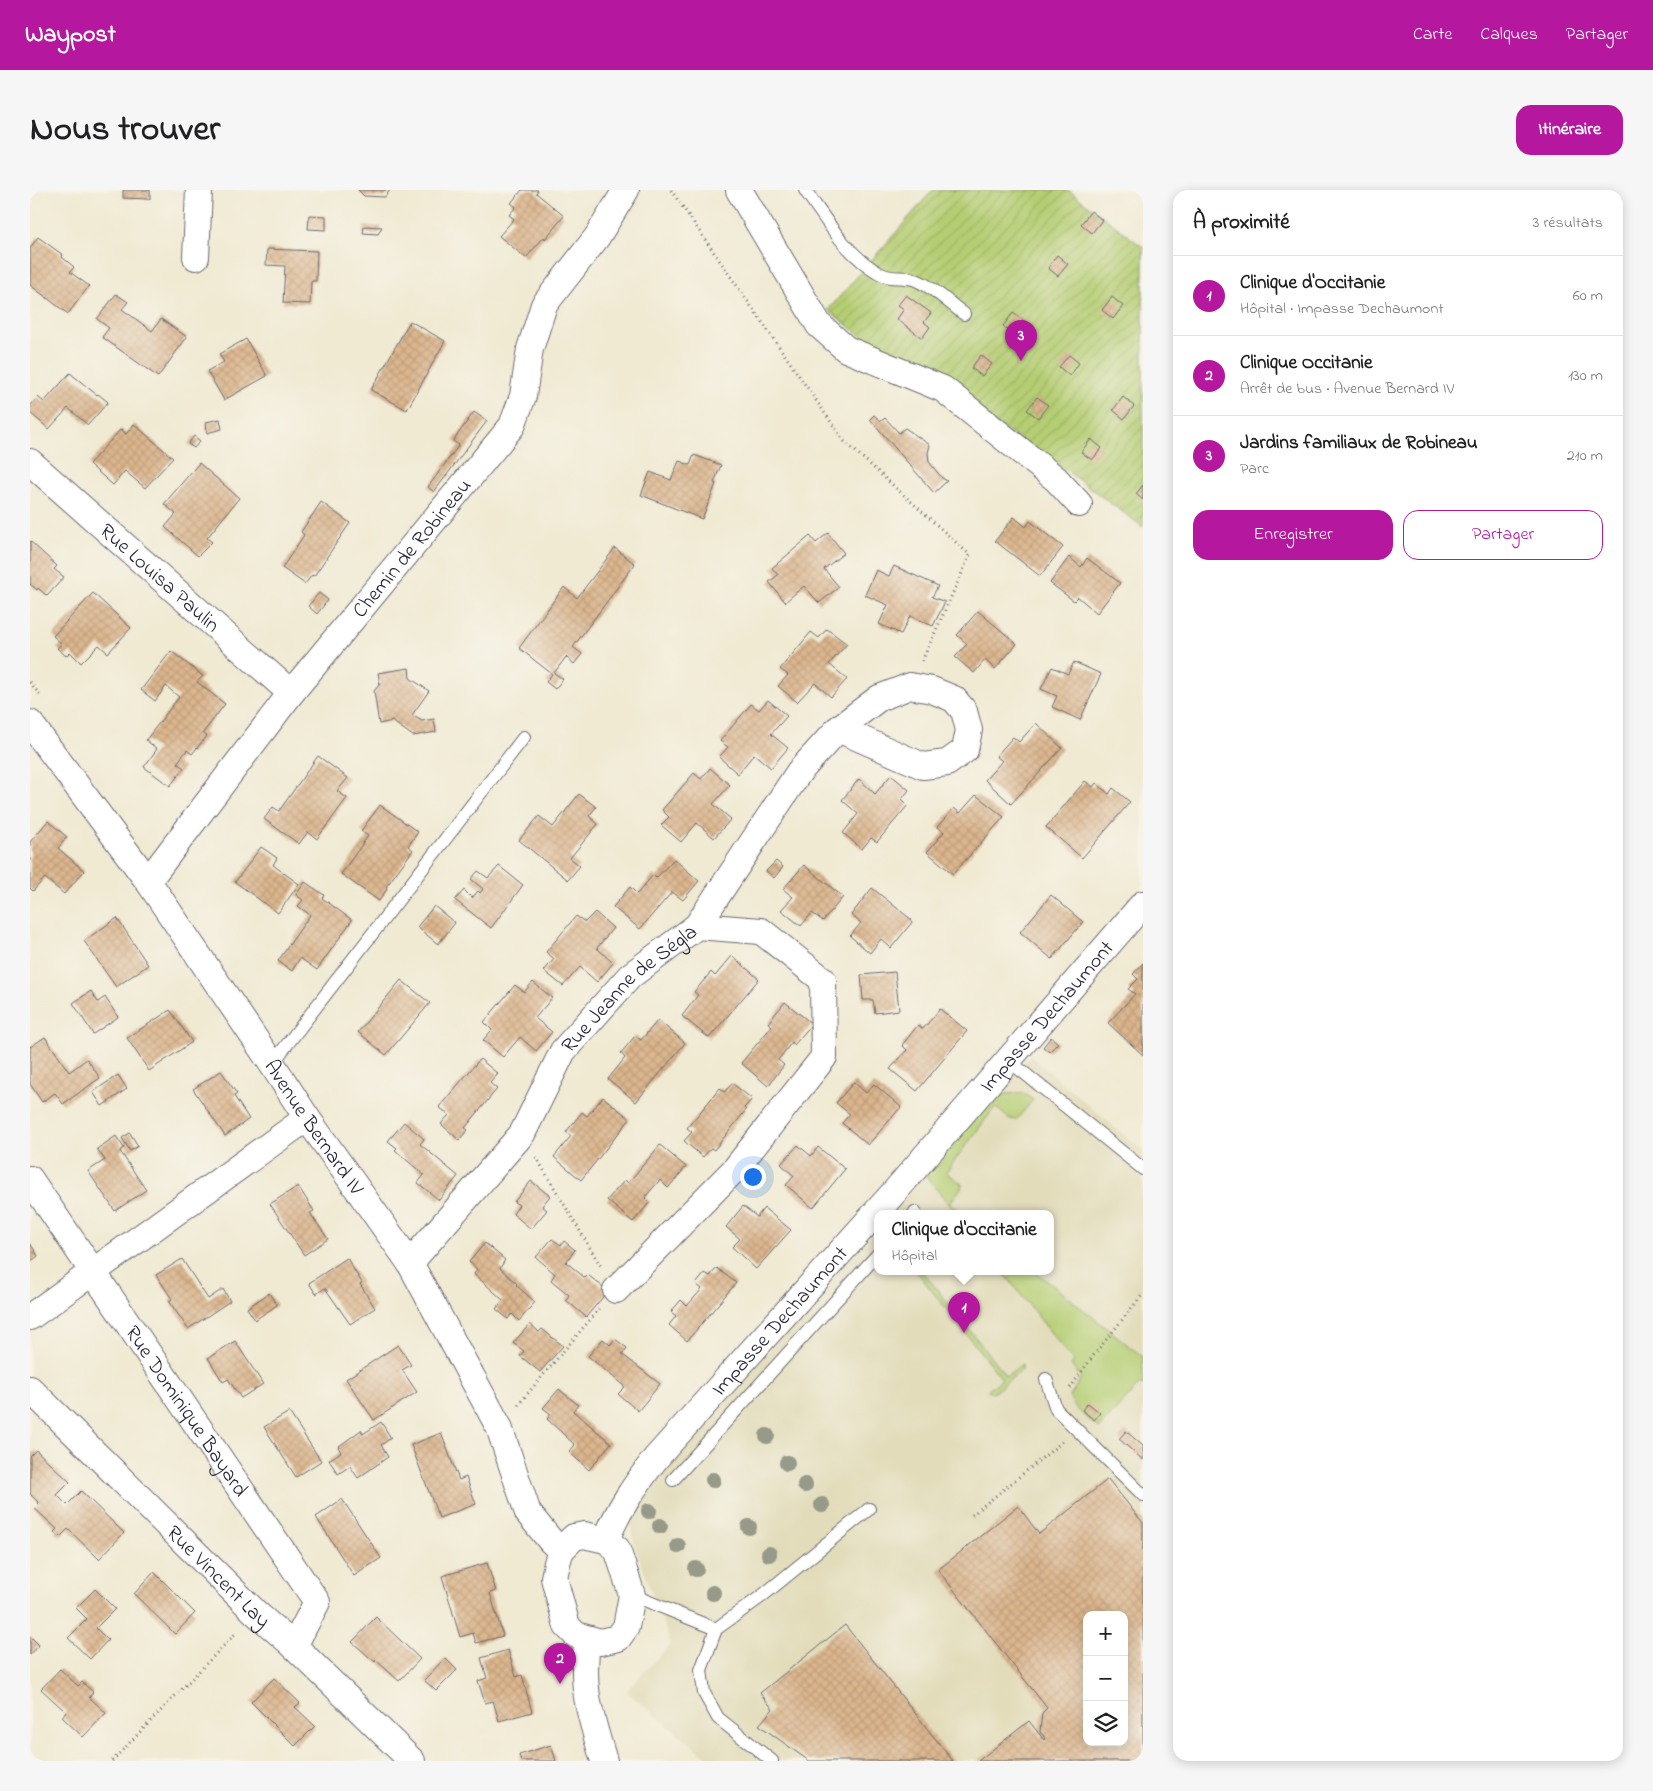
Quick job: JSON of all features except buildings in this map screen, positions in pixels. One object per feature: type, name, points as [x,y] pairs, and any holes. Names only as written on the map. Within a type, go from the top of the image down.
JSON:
[{"type":"street","points":[[196,257],[199,190]]},
{"type":"street","name":"Chemin de Robineau","points":[[148,881],[291,693],[512,426],[524,396],[530,349],[544,304],[597,237],[626,190]]},
{"type":"street","points":[[739,190],[819,325],[829,335],[846,349],[943,389],[1056,480],[1079,504]]},
{"type":"street","name":"Rue Louisa Paulin","points":[[30,462],[291,693]]},
{"type":"street","points":[[697,926],[799,772],[838,729],[879,698],[910,686],[932,690],[954,699],[964,711],[969,730],[965,750],[948,763],[923,766],[838,729]]},
{"type":"street","name":"Avenue Bernard IV","points":[[30,723],[148,881],[307,1118],[410,1263],[499,1427],[528,1513],[551,1541],[562,1550]]},
{"type":"street","name":"Impasse Dechaumont","points":[[878,1210],[1143,904]]},
{"type":"street","name":"Rue Jeanne de Ségla","points":[[410,1263],[522,1134],[563,1050],[630,976],[697,926],[761,931],[823,980],[824,1057],[736,1168],[616,1290]]},
{"type":"street","points":[[30,1317],[307,1118]]},
{"type":"street","name":"Rue Dominique Bayard","points":[[30,1179],[317,1602],[294,1646]]},
{"type":"street","name":"Impasse Dechaumont","points":[[606,1540],[627,1497],[656,1458],[874,1215]]},
{"type":"street","name":"Rue Vincent Lay","points":[[30,1389],[256,1613],[294,1646],[412,1761]]},
{"type":"street","points":[[584,1535],[606,1540],[617,1549],[632,1595],[626,1627],[618,1638],[600,1642],[576,1635],[566,1626],[554,1578],[556,1563],[562,1550],[574,1537],[584,1535]]},
{"type":"street","points":[[588,1639],[585,1654],[584,1681],[588,1706],[604,1761]]},
{"type":"lane","points":[[804,190],[837,235],[867,265],[881,274],[894,279],[912,279],[926,285],[964,314]]},
{"type":"lane","points":[[272,1064],[524,737]]},
{"type":"lane","points":[[1008,1060],[1143,1169]]},
{"type":"lane","points":[[673,1480],[874,1258]]},
{"type":"lane","points":[[1046,1379],[1056,1409],[1143,1495]]},
{"type":"lane","points":[[772,1761],[718,1718],[704,1693],[701,1670],[716,1629],[762,1596],[869,1509]]},
{"type":"lane","points":[[632,1595],[716,1629]]},
{"type":"path","points":[[671,190],[844,441],[970,555],[910,686]]},
{"type":"path","points":[[499,1427],[616,1290],[522,1134]]},
{"type":"path","points":[[112,1761],[256,1613]]},
{"type":"shaded area","points":[[1030,1056],[1143,1151],[1143,1761],[712,1761],[626,1691],[671,1644],[635,1547],[631,1521],[644,1491],[874,1232],[874,1275],[1054,1275],[1054,1210],[894,1210]]},
{"type":"green space","points":[[933,190],[1068,190],[1143,247],[1143,527],[1049,458],[882,352],[828,310]]},
{"type":"green space","points":[[1023,1093],[1033,1100],[1016,1120],[1010,1119],[995,1107],[946,1172],[962,1184],[950,1203],[959,1210],[954,1210],[925,1175],[992,1098],[1006,1094]]},
{"type":"green space","points":[[919,1275],[925,1275],[1006,1376],[1022,1364],[1022,1370],[993,1393],[987,1391],[1002,1379]]},
{"type":"green space","points":[[1005,1275],[1040,1275],[1143,1357],[1143,1387],[1140,1384],[1099,1428],[1082,1414],[1071,1401],[1070,1396],[1081,1378],[1071,1365],[1074,1362]]},
{"type":"place","name":"Jardins familiaux de Robineau","points":[[1021,361]]},
{"type":"place","name":"Clinique d'Occitanie","points":[[964,1333]]},
{"type":"place","name":"Clinique Occitanie","points":[[560,1684]]}]
